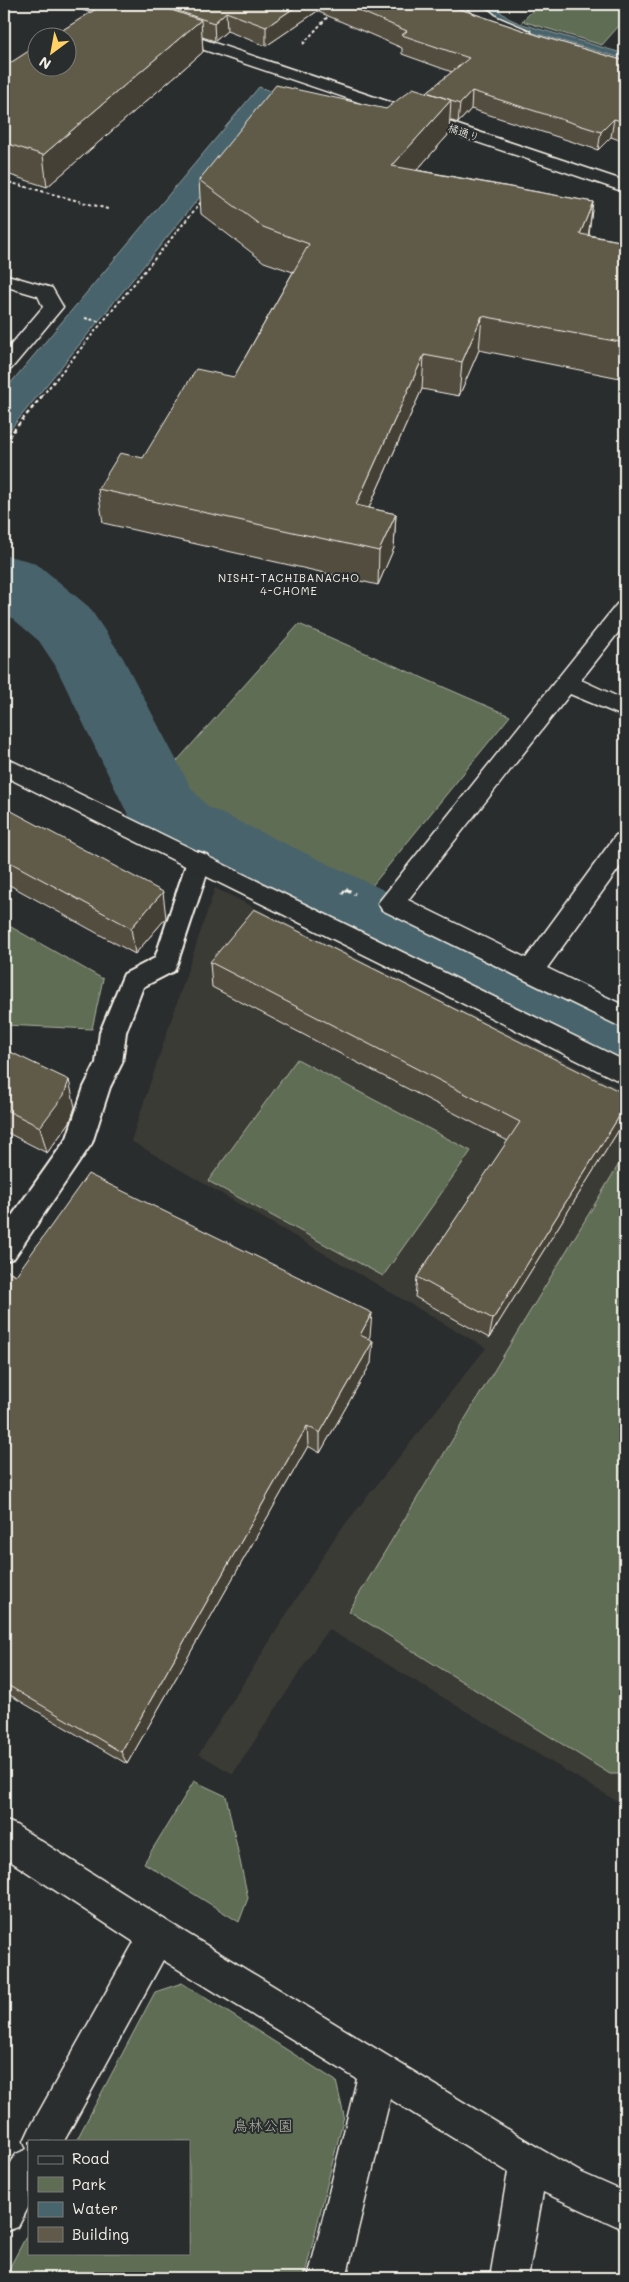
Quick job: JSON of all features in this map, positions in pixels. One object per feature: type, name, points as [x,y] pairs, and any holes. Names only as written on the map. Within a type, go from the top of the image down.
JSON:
[{"type":"street","points":[[82,4],[141,24],[163,14]]},
{"type":"street","points":[[472,4],[491,20],[520,33],[538,38]]},
{"type":"street","name":"橘通り","points":[[141,24],[625,187]]},
{"type":"street","points":[[4,280],[45,292],[53,306],[4,365]]},
{"type":"street","points":[[625,609],[391,903],[625,1018]]},
{"type":"street","points":[[566,683],[625,709]]},
{"type":"street","points":[[4,766],[625,1073]]},
{"type":"street","points":[[530,972],[625,842]]},
{"type":"street","points":[[4,1837],[157,1936],[529,2163],[569,2186],[625,2211]]},
{"type":"street","points":[[45,2140],[157,1936]]},
{"type":"street","points":[[328,2278],[378,2071]]},
{"type":"street","points":[[510,2278],[529,2163]]},
{"type":"street","points":[[4,2213],[28,2169]]},
{"type":"lane","points":[[4,1249],[79,1143],[96,1087],[110,1063],[114,1032],[133,982],[165,964],[199,861]]},
{"type":"path","points":[[41,4],[58,10]]},
{"type":"path","points":[[4,181],[108,209]]},
{"type":"path","points":[[4,442],[203,199]]},
{"type":"shaded area","points":[[215,888],[625,1091],[625,1806],[328,1629],[233,1774],[199,1754],[335,1537],[486,1348],[131,1141]]},
{"type":"green space","points":[[540,4],[625,4],[625,19],[602,45],[522,21]]},
{"type":"green space","points":[[299,624],[510,716],[367,892],[187,804],[168,771]]},
{"type":"green space","points":[[4,923],[103,979],[92,1029],[4,1025]]},
{"type":"green space","points":[[297,1059],[471,1151],[383,1276],[208,1181]]},
{"type":"green space","points":[[625,1154],[625,1774],[610,1774],[349,1611]]},
{"type":"green space","points":[[194,1781],[226,1796],[248,1898],[239,1922],[144,1863]]},
{"type":"green space","name":"鳥林公園","points":[[182,1983],[336,2081],[344,2116],[304,2278],[4,2278],[28,2233],[28,2254],[190,2254],[190,2140],[77,2140],[155,1992]]},
{"type":"water","points":[[484,4],[491,4],[508,18],[519,23],[625,54],[625,59],[527,31],[504,22]]},
{"type":"water","points":[[259,87],[283,95],[4,437],[4,391]]},
{"type":"building","points":[[104,4],[153,4],[201,20],[43,155],[4,144],[4,67],[28,51],[28,78],[78,78],[78,28],[66,28]]},
{"type":"building","points":[[300,4],[266,27],[226,12],[214,23],[160,5]]},
{"type":"building","points":[[343,4],[445,4],[543,37],[625,61],[625,122],[614,119],[601,132],[472,91],[460,104],[427,92],[469,58],[402,35],[407,31]]},
{"type":"building","points":[[276,85],[386,109],[413,88],[451,100],[392,166],[593,202],[580,234],[625,242],[625,343],[482,316],[462,362],[424,355],[356,505],[396,514],[379,551],[98,489],[120,453],[143,458],[196,369],[234,377],[309,244],[263,227],[199,180]]},
{"type":"building","points":[[4,807],[163,892],[131,928],[4,859]]},
{"type":"building","points":[[254,909],[625,1094],[625,1107],[493,1319],[417,1277],[520,1122],[210,962]]},
{"type":"building","points":[[4,1049],[69,1080],[64,1095],[40,1127],[4,1109]]},
{"type":"building","points":[[88,1174],[372,1313],[360,1335],[373,1341],[320,1433],[307,1426],[121,1752],[4,1683],[4,1269],[16,1275]]},
{"type":"waterway","points":[[4,578],[16,584],[64,624],[87,658],[162,807],[181,828],[625,1043]]},
{"type":"district","name":"NISHI-TACHIBANACHO 4-CHOME","points":[[289,583]]}]
